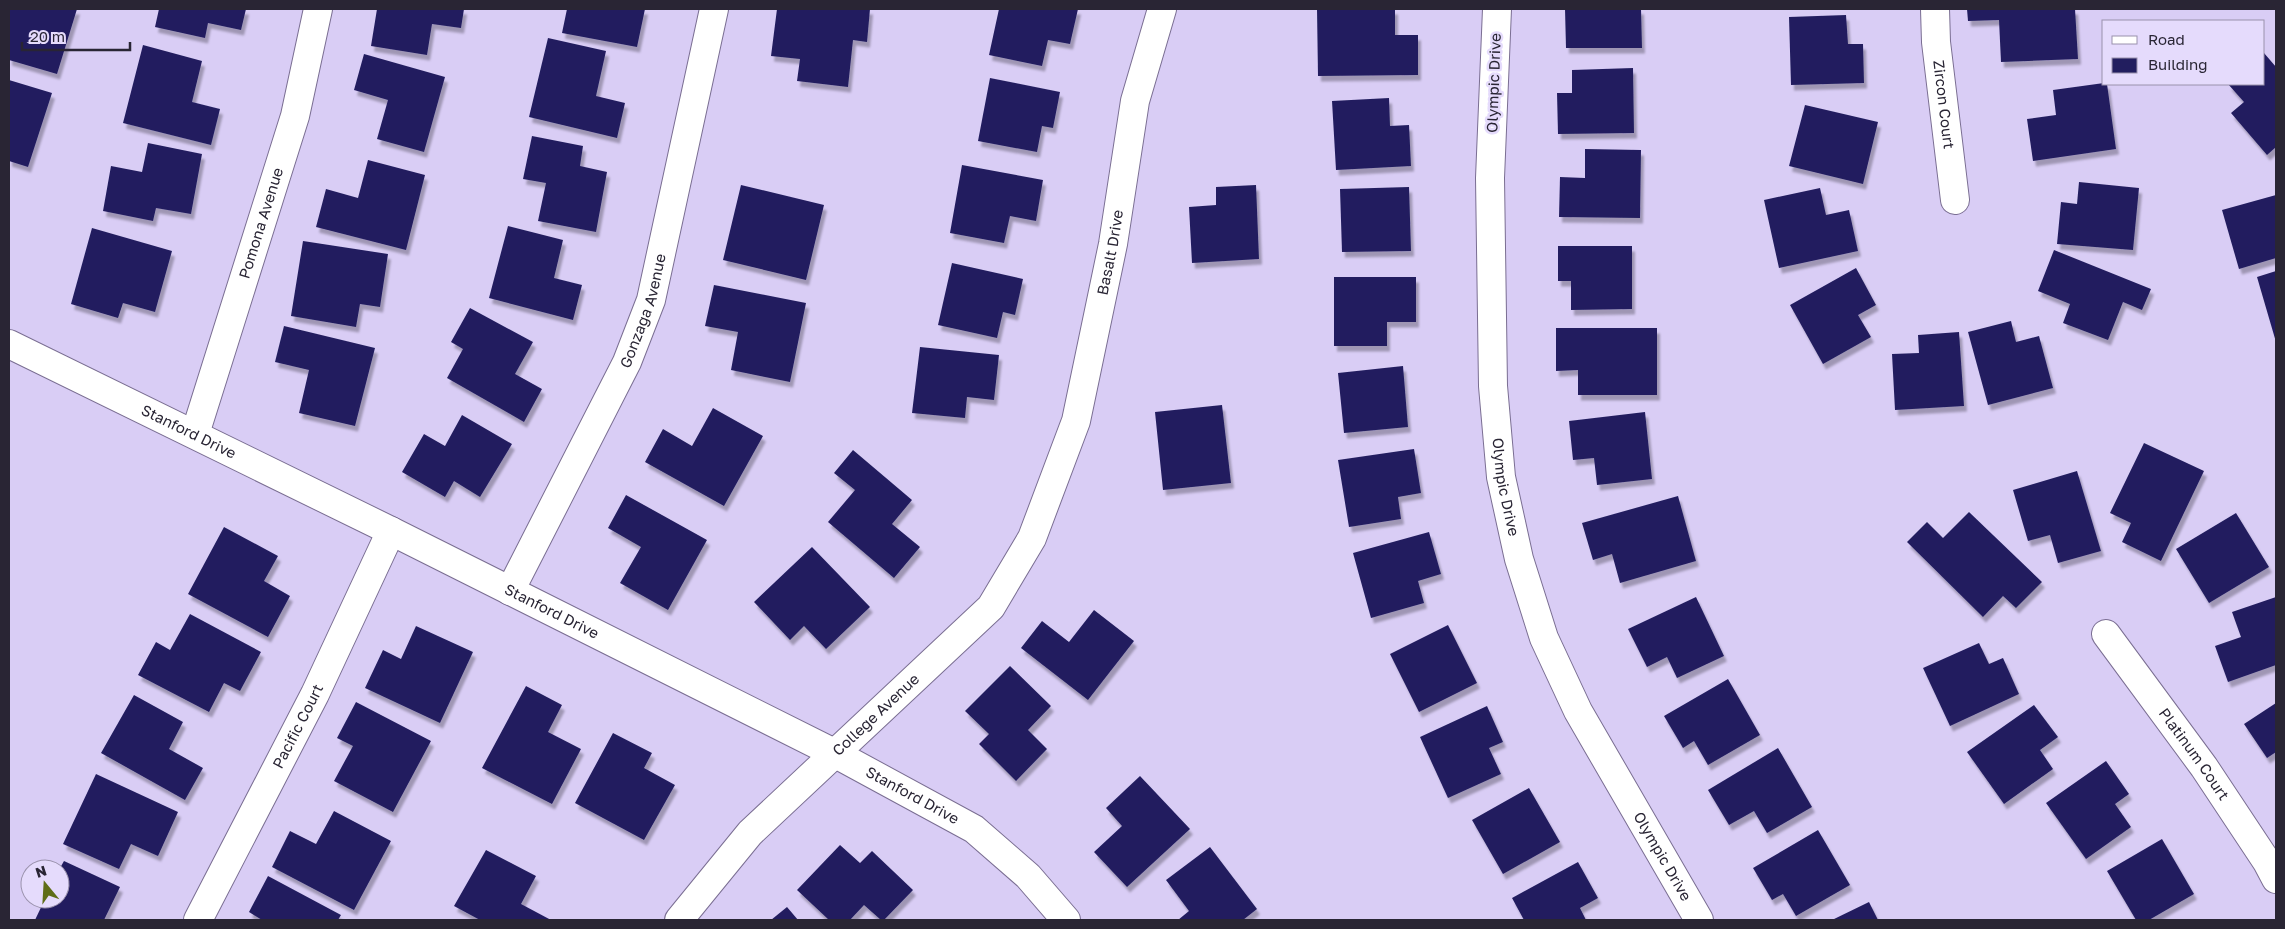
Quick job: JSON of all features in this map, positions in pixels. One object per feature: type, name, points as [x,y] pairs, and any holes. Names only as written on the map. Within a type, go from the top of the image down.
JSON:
[{"type":"street","name":"Pomona Avenue","points":[[196,434],[295,116],[318,9]]},
{"type":"street","name":"Gonzaga Avenue","points":[[510,591],[627,362],[651,300],[714,9]]},
{"type":"street","name":"Basalt Drive","points":[[1048,494],[1076,421],[1113,244],[1135,102],[1162,9]]},
{"type":"street","name":"Olympic Drive","points":[[1497,9],[1490,178],[1492,386],[1501,477],[1519,559],[1544,638],[1578,711],[1699,920]]},
{"type":"street","name":"Zircon Court","points":[[1935,9],[1936,42],[1954,200]]},
{"type":"street","name":"Stanford Drive","points":[[9,344],[391,531],[834,754],[974,829],[1028,876],[1066,920]]},
{"type":"street","name":"College Avenue","points":[[679,920],[750,833],[991,607],[1032,538],[1048,494]]},
{"type":"street","name":"Pacific Court","points":[[198,920],[316,694],[391,531]]},
{"type":"street","name":"Platinum Court","points":[[2106,634],[2204,767],[2267,862],[2276,879]]},
{"type":"building","points":[[9,9],[77,9],[57,74],[9,60]]},
{"type":"building","points":[[159,9],[246,9],[241,30],[208,23],[205,38],[155,27]]},
{"type":"building","points":[[377,9],[464,9],[461,28],[432,24],[427,55],[371,46]]},
{"type":"building","points":[[567,9],[645,9],[637,47],[562,33]]},
{"type":"building","points":[[777,9],[870,9],[867,42],[853,40],[848,87],[797,81],[800,59],[771,56]]},
{"type":"building","points":[[999,9],[1078,9],[1070,44],[1048,40],[1042,66],[989,55]]},
{"type":"building","points":[[1317,9],[1395,9],[1395,35],[1418,35],[1418,75],[1318,76]]},
{"type":"building","points":[[1565,9],[1641,9],[1642,48],[1566,48]]},
{"type":"building","points":[[1967,9],[2075,9],[2078,59],[2001,62],[1999,20],[1968,21]]},
{"type":"building","points":[[1846,15],[1848,44],[1863,44],[1864,83],[1791,85],[1789,17]]},
{"type":"building","points":[[548,38],[606,51],[596,96],[625,103],[617,138],[529,117]]},
{"type":"building","points":[[143,45],[202,61],[192,102],[220,109],[211,145],[123,123]]},
{"type":"building","points":[[364,54],[445,77],[424,152],[377,139],[388,100],[354,90]]},
{"type":"building","points":[[2265,54],[2276,67],[2276,147],[2267,155],[2231,113],[2244,102],[2229,85],[2265,85]]},
{"type":"building","points":[[1633,68],[1634,133],[1558,134],[1557,93],[1572,93],[1572,70]]},
{"type":"building","points":[[990,78],[1060,92],[1053,128],[1042,126],[1037,152],[978,141]]},
{"type":"building","points":[[9,80],[52,93],[28,167],[9,161]]},
{"type":"building","points":[[2102,83],[2102,85],[2107,85],[2116,149],[2033,161],[2027,119],[2056,115],[2053,90]]},
{"type":"building","points":[[1389,98],[1390,126],[1409,125],[1411,166],[1336,170],[1332,101]]},
{"type":"building","points":[[1805,105],[1878,122],[1863,184],[1789,166]]},
{"type":"building","points":[[532,136],[583,146],[580,166],[607,172],[596,232],[538,221],[546,183],[523,179]]},
{"type":"building","points":[[148,143],[202,154],[191,214],[156,208],[153,221],[103,211],[111,166],[142,172]]},
{"type":"building","points":[[1585,149],[1641,150],[1640,218],[1559,217],[1560,177],[1585,178]]},
{"type":"building","points":[[368,160],[425,175],[406,250],[316,227],[326,189],[358,198]]},
{"type":"building","points":[[962,165],[1043,180],[1036,221],[1010,216],[1004,243],[950,233]]},
{"type":"building","points":[[2079,182],[2139,188],[2133,250],[2057,244],[2061,202],[2077,204]]},
{"type":"building","points":[[741,185],[824,205],[806,280],[723,260]]},
{"type":"building","points":[[1256,185],[1259,259],[1192,263],[1189,207],[1216,205],[1216,187]]},
{"type":"building","points":[[1409,187],[1411,251],[1342,252],[1340,189]]},
{"type":"building","points":[[1820,188],[1826,215],[1849,210],[1858,251],[1779,268],[1764,200]]},
{"type":"building","points":[[2276,195],[2276,258],[2239,269],[2222,210]]},
{"type":"building","points":[[508,226],[563,240],[554,278],[582,285],[573,320],[489,298]]},
{"type":"building","points":[[92,228],[172,251],[155,312],[123,303],[118,318],[71,304]]},
{"type":"building","points":[[303,241],[388,254],[380,307],[360,304],[356,327],[291,316]]},
{"type":"building","points":[[1558,246],[1632,246],[1632,309],[1571,310],[1571,281],[1558,281]]},
{"type":"building","points":[[2054,250],[2151,289],[2142,310],[2123,302],[2108,340],[2063,323],[2070,304],[2038,291]]},
{"type":"building","points":[[952,263],[1023,279],[1015,315],[1003,312],[997,338],[938,325]]},
{"type":"building","points":[[1856,268],[1876,305],[1858,315],[1871,337],[1823,364],[1790,305]]},
{"type":"building","points":[[2276,271],[2276,342],[2257,277]]},
{"type":"building","points":[[1334,277],[1416,277],[1416,322],[1387,322],[1387,346],[1334,346]]},
{"type":"building","points":[[714,285],[806,303],[790,382],[731,370],[738,332],[705,326]]},
{"type":"building","points":[[470,308],[533,342],[515,374],[542,389],[524,422],[447,378],[463,349],[451,342]]},
{"type":"building","points":[[2011,321],[2016,342],[2039,336],[2053,388],[1988,405],[1968,332]]},
{"type":"building","points":[[284,326],[375,348],[355,426],[299,413],[309,370],[275,362]]},
{"type":"building","points":[[1556,328],[1657,328],[1657,395],[1578,395],[1578,370],[1556,371]]},
{"type":"building","points":[[1959,332],[1964,406],[1895,410],[1892,354],[1919,353],[1918,335]]},
{"type":"building","points":[[920,347],[999,355],[994,400],[967,397],[965,418],[912,413]]},
{"type":"building","points":[[1403,366],[1408,427],[1344,433],[1338,373]]},
{"type":"building","points":[[1222,405],[1231,483],[1163,490],[1155,412]]},
{"type":"building","points":[[713,408],[763,436],[724,506],[645,462],[663,429],[692,446]]},
{"type":"building","points":[[1645,412],[1652,479],[1597,485],[1594,458],[1573,460],[1569,421]]},
{"type":"building","points":[[462,415],[512,444],[480,497],[454,481],[445,497],[402,472],[424,434],[445,446]]},
{"type":"building","points":[[2144,443],[2204,471],[2161,561],[2122,542],[2131,523],[2110,513]]},
{"type":"building","points":[[1414,449],[1421,493],[1398,497],[1401,519],[1349,527],[1338,460]]},
{"type":"building","points":[[853,450],[912,500],[892,524],[920,547],[894,578],[828,522],[855,490],[834,473]]},
{"type":"building","points":[[2077,471],[2101,551],[2058,563],[2050,535],[2028,541],[2013,490]]},
{"type":"building","points":[[626,495],[707,540],[668,610],[620,583],[641,547],[608,528]]},
{"type":"building","points":[[1678,496],[1696,561],[1620,583],[1612,554],[1593,560],[1582,523]]},
{"type":"building","points":[[1969,512],[2042,582],[2016,608],[2003,596],[1983,617],[1907,542],[1927,522],[1943,538]]},
{"type":"building","points":[[2236,513],[2269,567],[2209,603],[2176,549]]},
{"type":"building","points":[[224,527],[278,556],[264,581],[290,596],[268,637],[188,594]]},
{"type":"building","points":[[1429,532],[1441,574],[1418,581],[1424,603],[1371,618],[1353,553]]},
{"type":"building","points":[[812,547],[870,607],[826,649],[804,626],[790,640],[754,602]]},
{"type":"building","points":[[1696,597],[1724,656],[1677,678],[1667,657],[1647,667],[1628,629]]},
{"type":"building","points":[[2276,597],[2276,665],[2228,682],[2215,646],[2241,637],[2232,612]]},
{"type":"building","points":[[1094,610],[1134,641],[1088,700],[1021,648],[1042,621],[1069,642]]},
{"type":"building","points":[[190,614],[261,652],[240,691],[224,683],[209,712],[138,675],[156,642],[170,650]]},
{"type":"building","points":[[1448,625],[1477,683],[1419,712],[1390,654]]},
{"type":"building","points":[[416,626],[473,652],[440,723],[365,688],[383,650],[401,659]]},
{"type":"building","points":[[1979,643],[1989,664],[2003,658],[2019,694],[1950,726],[1923,668]]},
{"type":"building","points":[[1010,666],[1051,706],[1028,730],[1047,749],[1016,781],[979,744],[989,734],[965,711]]},
{"type":"building","points":[[1728,679],[1760,735],[1708,765],[1694,741],[1683,748],[1664,716]]},
{"type":"building","points":[[526,686],[562,705],[548,732],[581,749],[552,804],[482,768]]},
{"type":"building","points":[[134,695],[183,722],[169,749],[203,768],[185,800],[101,753]]},
{"type":"building","points":[[356,702],[431,741],[393,812],[334,781],[353,746],[337,738]]},
{"type":"building","points":[[2276,703],[2276,752],[2267,758],[2244,724]]},
{"type":"building","points":[[2034,705],[2058,737],[2040,750],[2053,769],[2004,804],[1967,752]]},
{"type":"building","points":[[1487,706],[1503,742],[1489,748],[1501,774],[1448,798],[1420,737]]},
{"type":"building","points":[[613,733],[652,753],[644,768],[675,785],[644,840],[575,803]]},
{"type":"building","points":[[1778,748],[1812,807],[1767,833],[1754,811],[1729,825],[1708,790]]},
{"type":"building","points":[[2106,761],[2129,794],[2115,804],[2131,827],[2086,859],[2046,803]]},
{"type":"building","points":[[96,774],[178,812],[158,856],[131,844],[119,869],[63,844]]},
{"type":"building","points":[[1140,776],[1190,829],[1127,887],[1094,852],[1122,826],[1106,808]]},
{"type":"building","points":[[1529,788],[1560,842],[1503,874],[1472,820]]},
{"type":"building","points":[[334,811],[391,841],[354,910],[272,867],[290,831],[316,844]]},
{"type":"building","points":[[1818,830],[1850,885],[1796,916],[1783,894],[1772,900],[1753,868]]},
{"type":"building","points":[[2162,839],[2194,894],[2149,920],[2136,920],[2107,871]]},
{"type":"building","points":[[840,845],[860,863],[872,851],[913,890],[884,920],[881,920],[864,905],[850,920],[829,920],[797,890]]},
{"type":"building","points":[[1210,847],[1257,909],[1243,920],[1178,920],[1189,911],[1166,880]]},
{"type":"building","points":[[486,850],[536,876],[521,904],[551,920],[480,920],[454,906]]},
{"type":"building","points":[[1578,862],[1598,898],[1580,908],[1586,920],[1524,920],[1512,898]]},
{"type":"building","points":[[70,864],[120,887],[104,920],[35,920],[40,909],[70,909]]},
{"type":"building","points":[[268,876],[341,915],[338,920],[262,920],[249,912]]},
{"type":"building","points":[[1869,902],[1878,920],[1832,920]]},
{"type":"building","points":[[787,907],[798,920],[771,920]]}]
